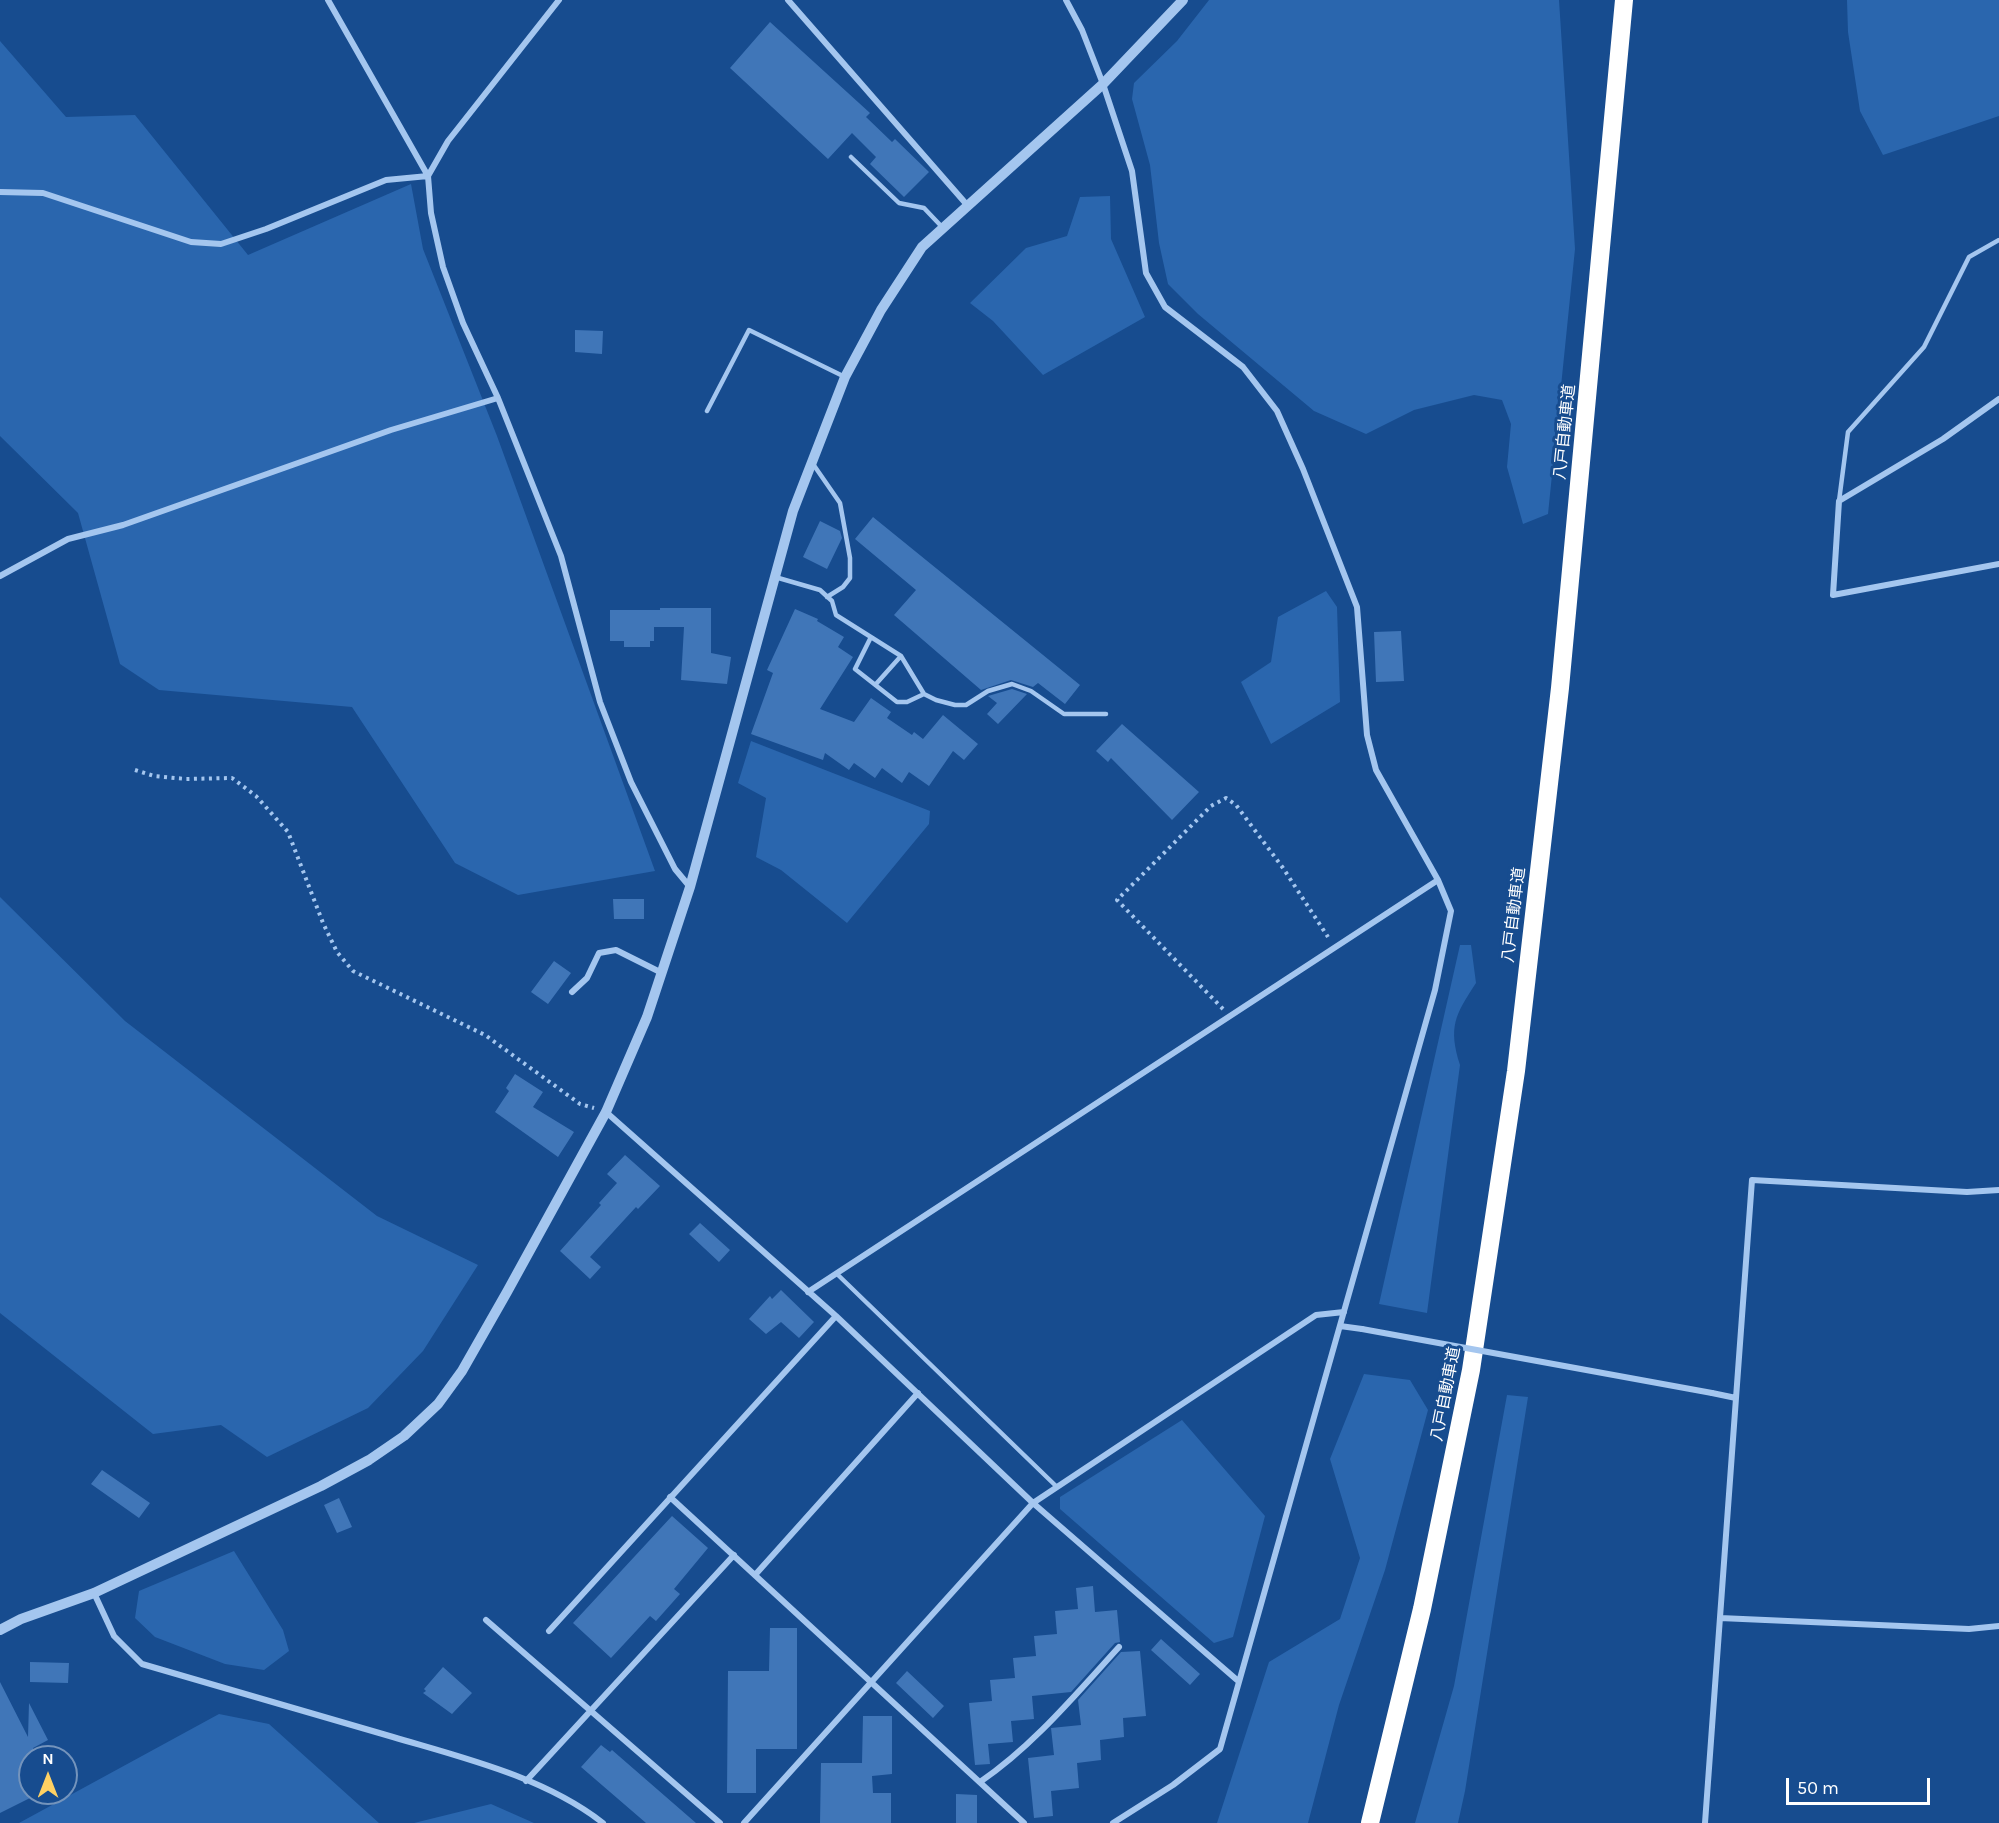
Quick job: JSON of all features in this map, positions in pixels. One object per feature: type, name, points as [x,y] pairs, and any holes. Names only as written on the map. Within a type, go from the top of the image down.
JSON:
[{"type":"highway","name":"八戸自動車道","points":[[1370,1823],[1422,1609],[1472,1370],[1516,1071],[1561,677],[1624,0]]},
{"type":"street","points":[[328,0],[428,176],[432,213],[443,267],[463,323],[498,398],[561,556],[603,712],[631,782],[675,869],[690,887]]},
{"type":"street","points":[[428,176],[448,141],[559,0]]},
{"type":"street","points":[[788,0],[968,206]]},
{"type":"street","points":[[1066,0],[1082,30],[1103,84],[1132,171],[1146,273],[1166,307],[1243,367],[1277,411],[1303,469],[1357,607],[1367,735],[1376,771],[1438,880],[1451,911],[1435,990],[1220,1749],[1173,1785],[1113,1823]]},
{"type":"street","points":[[0,1630],[21,1619],[94,1593],[321,1486],[369,1460],[404,1436],[438,1404],[462,1371],[606,1112],[647,1017],[690,887],[793,511],[845,377],[881,310],[922,247],[1103,84],[1183,0]]},
{"type":"street","points":[[0,192],[43,193],[191,242],[221,244],[266,230],[386,180],[428,176]]},
{"type":"street","points":[[0,576],[68,539],[123,525],[391,430],[498,398]]},
{"type":"street","points":[[1999,399],[1943,439],[1839,501],[1833,595],[1999,564]]},
{"type":"street","points":[[808,1292],[1438,880]]},
{"type":"street","points":[[572,992],[587,978],[599,953],[616,950],[662,973]]},
{"type":"street","points":[[606,1112],[836,1316],[1033,1503],[1238,1680]]},
{"type":"street","points":[[1705,1823],[1752,1180],[1943,1191],[1999,1190]]},
{"type":"street","points":[[744,1823],[1033,1503],[1316,1315],[1344,1311]]},
{"type":"street","points":[[549,1631],[836,1316]]},
{"type":"street","points":[[1340,1326],[1736,1398]]},
{"type":"street","points":[[755,1575],[918,1394]]},
{"type":"street","points":[[670,1497],[1024,1823]]},
{"type":"street","points":[[526,1781],[734,1556]]},
{"type":"street","points":[[94,1593],[114,1636],[142,1664],[454,1755],[526,1781],[579,1804],[603,1823]]},
{"type":"street","points":[[1720,1618],[1969,1629],[1999,1626]]},
{"type":"street","points":[[486,1620],[720,1823]]},
{"type":"street","points":[[980,1782],[999,1769],[1062,1708],[1119,1647]]},
{"type":"lane","points":[[851,157],[899,203],[924,208],[943,228]]},
{"type":"lane","points":[[1839,501],[1848,432],[1924,347],[1970,257],[1999,240]]},
{"type":"lane","points":[[706,411],[748,330],[845,377]]},
{"type":"lane","points":[[812,462],[824,476],[840,503],[850,558],[850,578],[843,587],[827,597]]},
{"type":"lane","points":[[775,576],[820,590],[832,602],[836,615],[901,656],[924,694],[955,705],[966,705],[988,691],[1012,684],[1031,692],[1064,714],[1106,714]]},
{"type":"lane","points":[[871,637],[855,669],[897,702],[907,702],[924,694]]},
{"type":"lane","points":[[876,684],[901,656]]},
{"type":"lane","points":[[837,1274],[1057,1487]]},
{"type":"path","points":[[135,770],[154,776],[175,778],[232,778],[256,796],[288,832],[323,923],[337,952],[353,971],[485,1035],[580,1104],[606,1112]]},
{"type":"path","points":[[1230,1016],[1117,900],[1211,806],[1226,798],[1236,805],[1283,868],[1334,946]]},
{"type":"shaded area","points":[[1209,0],[1559,0],[1575,249],[1548,514],[1523,524],[1507,467],[1511,424],[1502,400],[1474,395],[1414,410],[1366,434],[1314,411],[1198,314],[1168,284],[1159,243],[1150,165],[1132,99],[1134,83],[1177,41]]},
{"type":"shaded area","points":[[1847,0],[1999,0],[1999,116],[1883,155],[1860,111],[1848,32]]},
{"type":"shaded area","points":[[0,41],[66,117],[135,115],[248,255],[411,184],[423,249],[497,436],[655,871],[518,895],[455,863],[352,707],[159,690],[120,664],[78,513],[0,436]]},
{"type":"shaded area","points":[[1110,196],[1111,239],[1145,317],[1043,375],[993,321],[970,303],[1026,248],[1067,236],[1080,197]]},
{"type":"shaded area","points":[[1326,591],[1337,607],[1340,702],[1271,744],[1241,682],[1271,662],[1278,617]]},
{"type":"shaded area","points":[[751,741],[930,811],[929,824],[847,923],[781,870],[756,857],[766,798],[738,783]]},
{"type":"shaded area","points":[[0,897],[125,1021],[377,1216],[478,1265],[423,1351],[368,1408],[267,1457],[221,1425],[153,1434],[0,1313]]},
{"type":"shaded area","points":[[1460,945],[1471,945],[1476,983],[1463,1004],[1454,1031],[1460,1065],[1427,1313],[1379,1304]]},
{"type":"shaded area","points":[[1364,1374],[1410,1380],[1428,1410],[1385,1570],[1339,1705],[1308,1823],[1217,1823],[1269,1662],[1340,1619],[1360,1558],[1330,1459]]},
{"type":"shaded area","points":[[1507,1395],[1528,1397],[1465,1791],[1458,1823],[1415,1823],[1454,1686]]},
{"type":"shaded area","points":[[1182,1420],[1265,1516],[1233,1637],[1214,1643],[1060,1509],[1060,1497]]},
{"type":"shaded area","points":[[234,1551],[283,1630],[289,1651],[264,1670],[225,1664],[155,1637],[135,1618],[139,1591]]},
{"type":"shaded area","points":[[219,1714],[269,1724],[379,1823],[19,1823],[52,1805],[78,1805],[78,1791]]},
{"type":"shaded area","points":[[491,1804],[534,1823],[414,1823]]},
{"type":"building","points":[[770,22],[870,113],[866,117],[892,142],[895,139],[929,172],[904,197],[870,164],[876,157],[852,133],[828,159],[730,68]]},
{"type":"building","points":[[575,330],[603,331],[602,354],[575,352]]},
{"type":"building","points":[[873,517],[1080,685],[1065,704],[1038,683],[1033,687],[1011,680],[981,690],[894,615],[916,590],[855,539]]},
{"type":"building","points":[[820,521],[840,531],[842,538],[827,569],[803,557]]},
{"type":"building","points":[[660,608],[711,608],[711,653],[731,657],[727,684],[681,680],[684,627],[654,627],[654,641],[650,641],[650,647],[624,647],[624,641],[610,641],[610,610],[660,610]]},
{"type":"building","points":[[795,609],[818,619],[817,621],[844,637],[838,647],[853,657],[820,709],[854,722],[871,698],[891,712],[887,718],[912,735],[914,732],[923,739],[943,715],[978,744],[964,760],[953,751],[929,786],[909,772],[902,783],[882,768],[875,778],[854,763],[849,770],[825,753],[823,760],[751,734],[773,673],[767,670]]},
{"type":"building","points":[[1401,631],[1404,681],[1376,682],[1374,632]]},
{"type":"building","points":[[1012,689],[1027,694],[998,724],[987,714],[997,703],[988,696]]},
{"type":"building","points":[[1122,724],[1199,792],[1172,820],[1111,758],[1108,762],[1096,751]]},
{"type":"building","points":[[613,899],[644,899],[644,919],[614,919]]},
{"type":"building","points":[[554,961],[571,973],[548,1004],[531,992]]},
{"type":"building","points":[[515,1074],[543,1092],[533,1107],[574,1132],[558,1157],[495,1112],[509,1091],[506,1088]]},
{"type":"building","points":[[625,1155],[660,1186],[638,1209],[636,1207],[590,1257],[601,1267],[590,1279],[560,1251],[601,1205],[599,1203],[617,1183],[607,1174]]},
{"type":"building","points":[[700,1223],[730,1250],[719,1262],[689,1234]]},
{"type":"building","points":[[781,1290],[814,1322],[799,1338],[781,1322],[766,1334],[749,1319],[770,1296],[772,1299]]},
{"type":"building","points":[[102,1470],[150,1503],[139,1518],[91,1484]]},
{"type":"building","points":[[339,1498],[352,1527],[337,1533],[324,1505]]},
{"type":"building","points":[[672,1516],[708,1548],[674,1589],[680,1594],[656,1621],[650,1616],[611,1658],[573,1623]]},
{"type":"building","points":[[1093,1586],[1095,1612],[1117,1610],[1120,1642],[1115,1643],[1071,1692],[1032,1696],[1034,1719],[1011,1721],[1013,1742],[988,1744],[990,1764],[975,1765],[969,1703],[992,1701],[990,1680],[1015,1678],[1013,1658],[1036,1656],[1034,1636],[1057,1634],[1055,1611],[1078,1609],[1076,1588]]},
{"type":"building","points":[[770,1628],[797,1628],[797,1749],[756,1749],[756,1793],[727,1793],[728,1671],[769,1671]]},
{"type":"building","points":[[1161,1639],[1200,1674],[1190,1685],[1151,1650]]},
{"type":"building","points":[[1140,1651],[1146,1716],[1123,1718],[1124,1737],[1100,1740],[1101,1760],[1077,1763],[1079,1788],[1051,1791],[1053,1816],[1034,1818],[1028,1758],[1054,1755],[1051,1728],[1081,1725],[1078,1700],[1121,1652]]},
{"type":"building","points":[[30,1662],[69,1663],[68,1683],[30,1682]]},
{"type":"building","points":[[443,1667],[472,1693],[452,1714],[423,1693]]},
{"type":"building","points":[[907,1671],[944,1706],[933,1718],[896,1683]]},
{"type":"building","points":[[0,1682],[28,1737],[29,1703],[48,1740],[39,1745],[18,1745],[18,1804],[0,1813]]},
{"type":"building","points":[[863,1716],[892,1716],[892,1774],[872,1776],[873,1793],[891,1793],[891,1823],[820,1823],[821,1763],[862,1763]]},
{"type":"building","points":[[601,1745],[610,1752],[612,1750],[696,1823],[646,1823],[581,1767]]},
{"type":"building","points":[[956,1794],[977,1795],[977,1823],[956,1823]]}]
